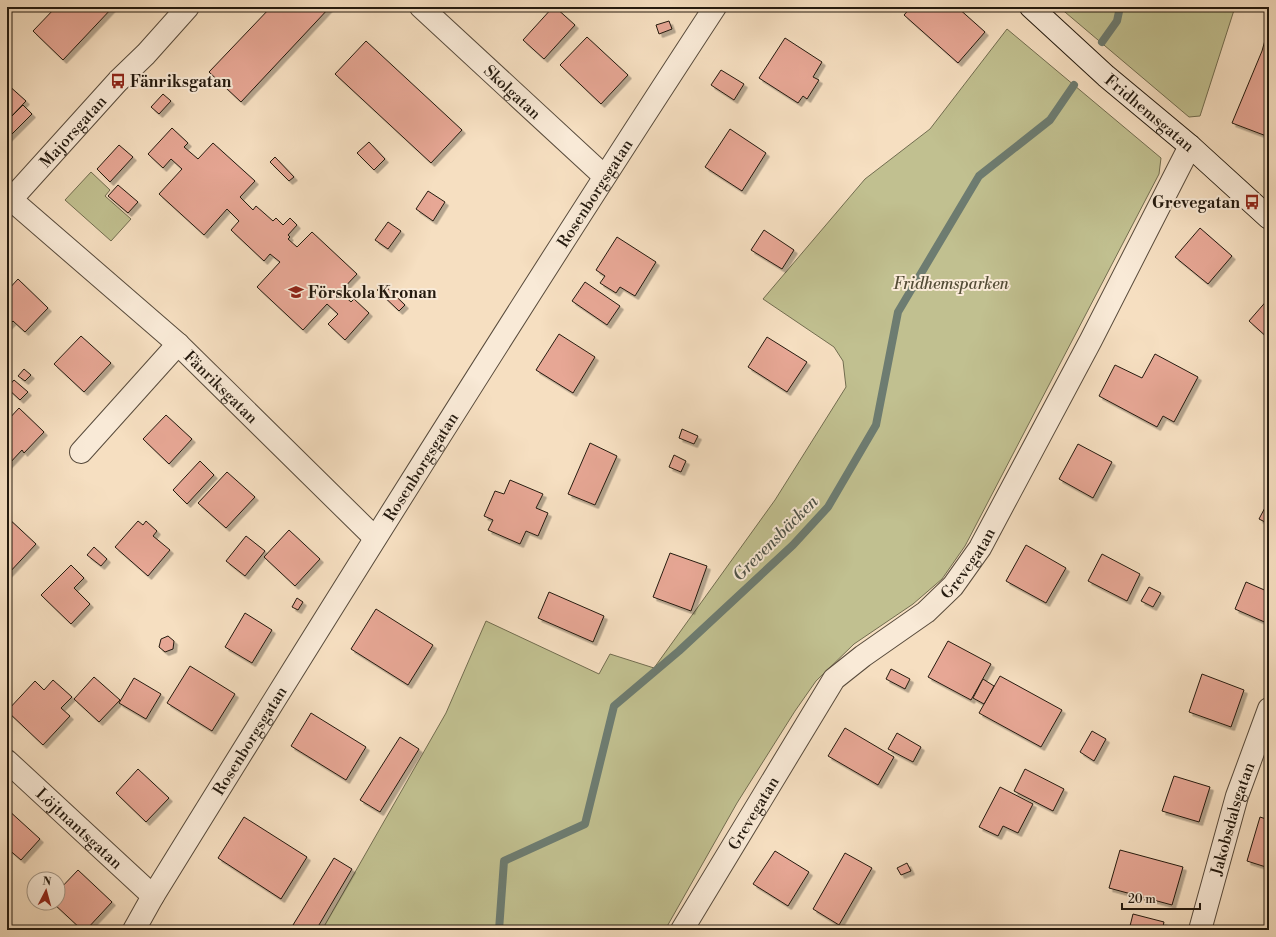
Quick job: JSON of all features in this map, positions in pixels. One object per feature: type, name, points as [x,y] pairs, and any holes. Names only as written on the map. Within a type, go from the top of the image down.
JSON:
[{"type":"street","name":"Majorsgatan","points":[[8,200],[99,101],[146,54],[188,7]]},
{"type":"street","name":"Skolgatan","points":[[421,7],[604,176]]},
{"type":"street","name":"Rosenborgsgatan","points":[[134,930],[153,896],[375,538],[604,176],[716,7]]},
{"type":"street","name":"Fridhemsgatan","points":[[1031,7],[1106,76],[1190,146],[1269,218]]},
{"type":"street","name":"Grevegatan","points":[[682,930],[834,679],[863,656],[926,612],[953,586],[980,548],[1084,354],[1190,146]]},
{"type":"street","name":"Fänriksgatan","points":[[8,200],[178,344],[375,538]]},
{"type":"street","points":[[81,452],[178,344]]},
{"type":"street","name":"Jakobsdalsgatan","points":[[1200,930],[1237,796],[1269,709]]},
{"type":"street","name":"Löjtnantsgatan","points":[[7,761],[153,896]]},
{"type":"green space","points":[[1059,7],[1235,7],[1200,116],[1189,117]]},
{"type":"green space","name":"Fridhemsparken","points":[[1007,29],[1161,158],[1159,174],[965,546],[942,579],[913,604],[854,644],[816,681],[795,711],[737,803],[665,930],[322,930],[446,713],[486,621],[599,674],[610,654],[654,668],[775,500],[846,387],[843,361],[834,347],[763,299],[865,179],[930,129]]},
{"type":"green space","points":[[91,172],[110,190],[105,196],[131,219],[111,241],[65,200]]},
{"type":"building","points":[[56,7],[113,7],[63,60],[33,31]]},
{"type":"building","points":[[271,7],[330,7],[241,102],[209,72]]},
{"type":"building","points":[[553,7],[555,7],[575,25],[544,59],[523,40]]},
{"type":"building","points":[[911,7],[957,7],[985,32],[958,63],[904,15]]},
{"type":"building","points":[[669,21],[672,29],[659,34],[656,25]]},
{"type":"building","points":[[1269,26],[1269,137],[1232,123],[1262,51]]},
{"type":"building","points":[[587,37],[628,75],[601,104],[560,65]]},
{"type":"building","points":[[785,38],[822,62],[813,77],[819,80],[807,99],[803,96],[798,103],[759,78]]},
{"type":"building","points":[[366,41],[462,130],[431,163],[335,74]]},
{"type":"building","points":[[721,70],[744,84],[734,100],[711,85]]},
{"type":"building","points":[[7,84],[26,101],[7,121]]},
{"type":"building","points":[[163,94],[171,101],[159,114],[151,107]]},
{"type":"building","points":[[23,105],[32,114],[7,139],[7,121]]},
{"type":"building","points":[[172,128],[188,143],[184,147],[198,159],[213,143],[255,181],[240,197],[253,210],[256,206],[273,221],[276,218],[283,225],[290,218],[297,225],[288,235],[290,237],[288,239],[297,247],[312,232],[357,274],[340,292],[351,302],[354,299],[369,313],[345,340],[328,324],[338,314],[327,304],[303,330],[257,287],[280,262],[270,254],[264,261],[231,230],[239,221],[227,209],[204,235],[159,194],[182,169],[171,159],[163,168],[148,154]]},
{"type":"building","points":[[730,129],[766,153],[742,191],[705,167]]},
{"type":"building","points":[[369,142],[385,159],[374,170],[357,153]]},
{"type":"building","points":[[119,145],[133,157],[110,182],[97,169]]},
{"type":"building","points":[[275,157],[294,177],[289,181],[270,162]]},
{"type":"building","points":[[118,185],[138,202],[128,213],[108,196]]},
{"type":"building","points":[[428,191],[445,202],[433,221],[416,209]]},
{"type":"building","points":[[388,222],[401,231],[388,249],[375,240]]},
{"type":"building","points":[[1200,228],[1232,256],[1208,284],[1175,257]]},
{"type":"building","points":[[764,230],[794,250],[782,269],[751,250]]},
{"type":"building","points":[[617,237],[656,262],[635,296],[620,287],[616,293],[600,283],[605,276],[596,270]]},
{"type":"building","points":[[18,279],[48,308],[25,332],[13,321],[7,327],[7,291]]},
{"type":"building","points":[[585,282],[620,306],[607,325],[572,301]]},
{"type":"building","points":[[383,284],[405,305],[399,311],[377,290]]},
{"type":"building","points":[[1269,298],[1269,339],[1249,321]]},
{"type":"building","points":[[559,334],[595,357],[573,393],[536,370]]},
{"type":"building","points":[[81,336],[111,363],[84,392],[54,364]]},
{"type":"building","points":[[767,337],[807,362],[787,392],[748,367]]},
{"type":"building","points":[[1155,354],[1198,377],[1174,422],[1163,416],[1157,427],[1099,396],[1115,365],[1142,378]]},
{"type":"building","points":[[24,369],[31,375],[25,381],[18,376]]},
{"type":"building","points":[[14,380],[28,392],[20,400],[7,388]]},
{"type":"building","points":[[19,408],[44,432],[24,453],[22,450],[7,466],[7,421]]},
{"type":"building","points":[[166,415],[192,439],[169,464],[143,439]]},
{"type":"building","points":[[682,429],[698,436],[694,444],[679,438]]},
{"type":"building","points":[[590,443],[617,456],[595,505],[568,494]]},
{"type":"building","points":[[1078,444],[1112,462],[1093,498],[1059,479]]},
{"type":"building","points":[[674,455],[686,461],[681,472],[669,467]]},
{"type":"building","points":[[200,461],[214,475],[187,504],[173,490]]},
{"type":"building","points":[[227,472],[255,497],[226,528],[198,503]]},
{"type":"building","points":[[510,480],[543,494],[536,508],[548,513],[538,536],[526,531],[520,544],[488,530],[493,520],[484,516],[495,491],[504,494]]},
{"type":"building","points":[[1269,500],[1269,524],[1259,519]]},
{"type":"building","points":[[7,517],[36,544],[7,575]]},
{"type":"building","points":[[138,521],[143,525],[146,521],[157,531],[153,536],[170,550],[148,576],[115,547]]},
{"type":"building","points":[[289,530],[320,559],[295,586],[264,557]]},
{"type":"building","points":[[246,536],[265,551],[245,576],[226,561]]},
{"type":"building","points":[[1026,545],[1066,568],[1046,603],[1006,581]]},
{"type":"building","points":[[94,547],[107,559],[101,566],[87,555]]},
{"type":"building","points":[[670,553],[707,566],[691,611],[653,597]]},
{"type":"building","points":[[1102,554],[1140,574],[1127,601],[1088,581]]},
{"type":"building","points":[[71,565],[84,578],[74,588],[90,604],[71,624],[41,595]]},
{"type":"building","points":[[1246,582],[1269,592],[1269,624],[1235,609]]},
{"type":"building","points":[[1149,587],[1161,593],[1153,607],[1141,601]]},
{"type":"building","points":[[549,592],[604,616],[593,642],[538,618]]},
{"type":"building","points":[[297,598],[303,602],[298,610],[292,607]]},
{"type":"building","points":[[376,609],[433,645],[408,685],[351,649]]},
{"type":"building","points":[[245,613],[272,630],[252,663],[225,647]]},
{"type":"building","points":[[168,636],[174,641],[173,649],[165,652],[159,647],[161,639]]},
{"type":"building","points":[[948,641],[991,664],[971,700],[928,677]]},
{"type":"building","points":[[190,666],[235,694],[212,731],[167,703]]},
{"type":"building","points":[[891,669],[910,679],[905,689],[886,679]]},
{"type":"building","points":[[1202,674],[1244,690],[1231,727],[1189,712]]},
{"type":"building","points":[[1000,676],[1062,710],[1041,747],[979,713]]},
{"type":"building","points":[[94,677],[120,700],[99,722],[74,699]]},
{"type":"building","points":[[134,678],[161,694],[146,719],[119,703]]},
{"type":"building","points":[[983,679],[994,686],[984,704],[973,698]]},
{"type":"building","points":[[53,680],[72,697],[61,708],[70,716],[43,745],[7,711],[35,681],[44,690]]},
{"type":"building","points":[[311,713],[366,747],[346,780],[291,746]]},
{"type":"building","points":[[845,728],[894,757],[878,785],[828,756]]},
{"type":"building","points":[[1092,731],[1106,739],[1094,761],[1080,752]]},
{"type":"building","points":[[897,733],[921,747],[913,762],[888,749]]},
{"type":"building","points":[[400,737],[419,749],[380,812],[360,800]]},
{"type":"building","points":[[138,769],[169,798],[146,822],[116,793]]},
{"type":"building","points":[[1025,769],[1064,789],[1053,811],[1014,791]]},
{"type":"building","points":[[1174,776],[1210,787],[1199,822],[1162,811]]},
{"type":"building","points":[[1000,787],[1033,804],[1018,833],[1003,826],[998,836],[979,827]]},
{"type":"building","points":[[7,809],[40,839],[21,860],[7,848]]},
{"type":"building","points":[[244,817],[307,857],[281,899],[218,858]]},
{"type":"building","points":[[1260,817],[1269,820],[1269,868],[1247,861]]},
{"type":"building","points":[[1120,850],[1183,867],[1172,905],[1109,888]]},
{"type":"building","points":[[775,851],[809,872],[788,906],[753,884]]},
{"type":"building","points":[[845,853],[872,868],[839,925],[813,909]]},
{"type":"building","points":[[334,858],[352,869],[316,930],[301,930],[293,925]]},
{"type":"building","points":[[907,863],[911,871],[901,875],[897,868]]},
{"type":"building","points":[[78,870],[112,902],[86,930],[82,930],[62,911],[66,911],[66,883]]},
{"type":"building","points":[[1133,914],[1164,922],[1162,930],[1129,930]]},
{"type":"waterway","name":"Grevensbäcken","points":[[1102,42],[1117,21],[1120,7]]},
{"type":"waterway","name":"Grevensbäcken","points":[[499,930],[504,861],[585,824],[614,706],[679,651],[793,545],[828,507],[876,425],[898,312],[979,176],[1050,120],[1074,85]]},
{"type":"place","name":"Fänriksgatan","points":[[118,81]]},
{"type":"place","name":"Grevegatan","points":[[1252,202]]},
{"type":"place","name":"Förskola Kronan","points":[[296,292]]}]
